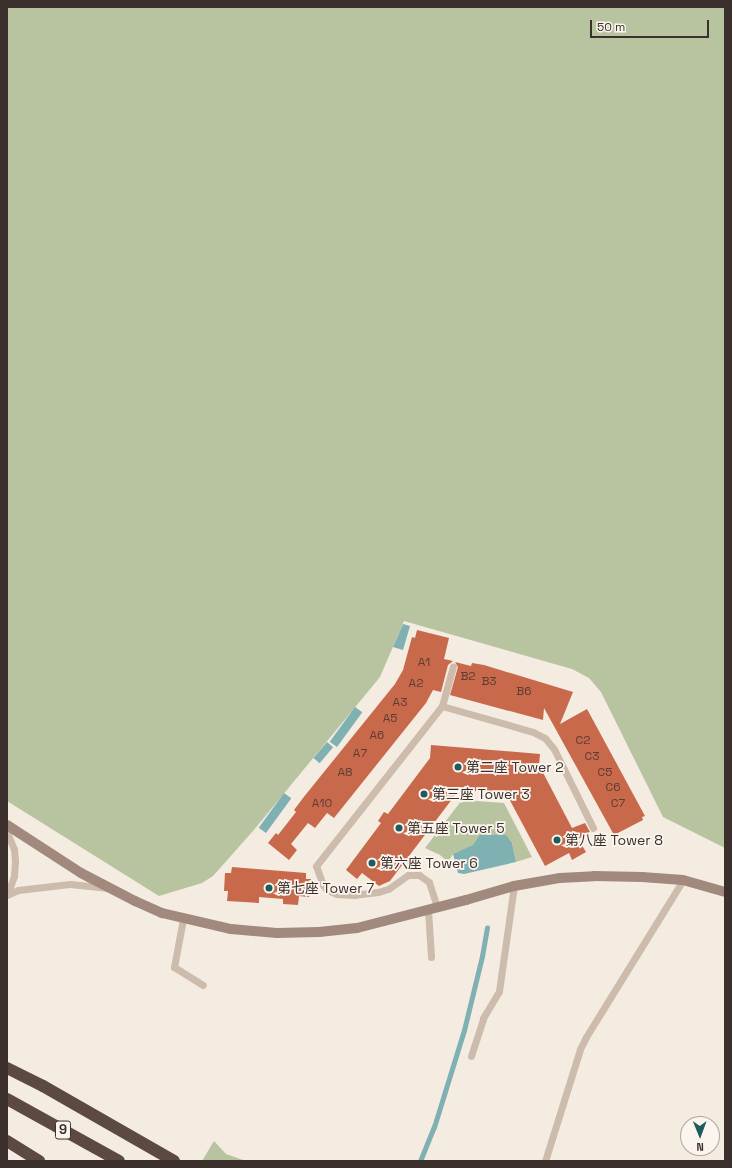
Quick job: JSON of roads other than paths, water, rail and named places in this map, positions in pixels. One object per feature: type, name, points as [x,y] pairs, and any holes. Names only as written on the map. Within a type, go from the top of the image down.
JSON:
[{"type":"highway","points":[[7,1068],[43,1086],[174,1161]]},
{"type":"highway","name":"9","points":[[7,1099],[119,1161]]},
{"type":"highway","points":[[7,1141],[39,1161]]},
{"type":"main road","points":[[7,825],[81,873],[162,913],[231,930],[277,933],[320,932],[357,928],[433,909],[514,886],[560,878],[594,876],[683,880],[725,892]]},
{"type":"lane","points":[[431,957],[433,909],[430,882],[419,875],[408,875],[388,889],[368,894],[337,894],[327,890],[323,885],[316,866],[442,706],[453,666]]},
{"type":"lane","points":[[442,706],[533,732],[545,738],[554,749],[593,828]]},
{"type":"lane","points":[[7,832],[14,849],[15,861],[14,876],[10,887],[7,890]]},
{"type":"lane","points":[[545,1161],[580,1049],[683,880]]},
{"type":"lane","points":[[7,895],[18,890],[70,884],[112,889]]},
{"type":"lane","points":[[471,1056],[483,1018],[499,991],[514,886]]},
{"type":"lane","points":[[183,919],[174,967],[203,985]]},
{"type":"water","points":[[403,624],[410,626],[403,650],[393,647]]},
{"type":"water","points":[[355,707],[362,712],[337,747],[330,742]]},
{"type":"water","points":[[327,742],[333,747],[320,763],[314,758]]},
{"type":"water","points":[[284,793],[291,798],[266,833],[259,828]]},
{"type":"water","points":[[480,835],[506,835],[512,843],[516,862],[464,874],[458,873],[453,854],[473,845]]},
{"type":"waterway","points":[[420,1161],[434,1127],[464,1030],[482,956],[487,927]]},
{"type":"place","name":"第二座 Tower 2","points":[[458,767]]},
{"type":"place","name":"第三座 Tower 3","points":[[424,794]]},
{"type":"place","name":"第五座 Tower 5","points":[[399,828]]},
{"type":"place","name":"第八座 Tower 8","points":[[557,840]]},
{"type":"place","name":"第六座 Tower 6","points":[[372,863]]},
{"type":"place","name":"第七座 Tower 7","points":[[269,888]]}]
